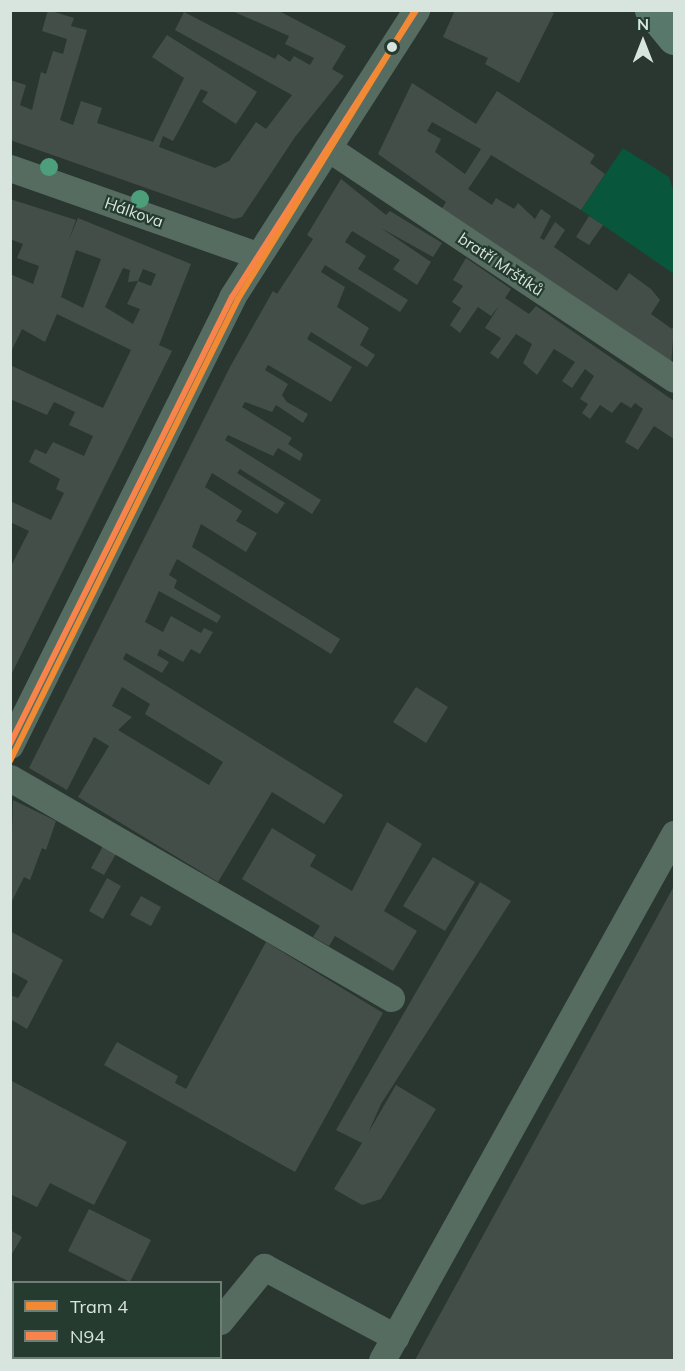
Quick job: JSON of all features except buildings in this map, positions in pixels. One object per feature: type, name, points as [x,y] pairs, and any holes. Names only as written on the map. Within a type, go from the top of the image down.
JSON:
[{"type":"highway","points":[[651,10],[675,38]]},
{"type":"street","points":[[10,745],[257,255],[328,148],[407,16]]},
{"type":"street","name":"bratří Mrštíků","points":[[328,148],[675,379]]},
{"type":"street","name":"Hálkova","points":[[10,168],[257,255]]},
{"type":"street","points":[[10,778],[391,998]]},
{"type":"street","points":[[382,1360],[675,834]]},
{"type":"street","points":[[222,1319],[264,1267],[394,1337]]},
{"type":"green space","points":[[623,148],[669,177],[674,193],[674,274],[581,210]]},
{"type":"tram line","name":"4","points":[[10,761],[238,299],[415,10]]},
{"type":"transit line","name":"N94","points":[[10,744],[232,297],[416,10]]}]
